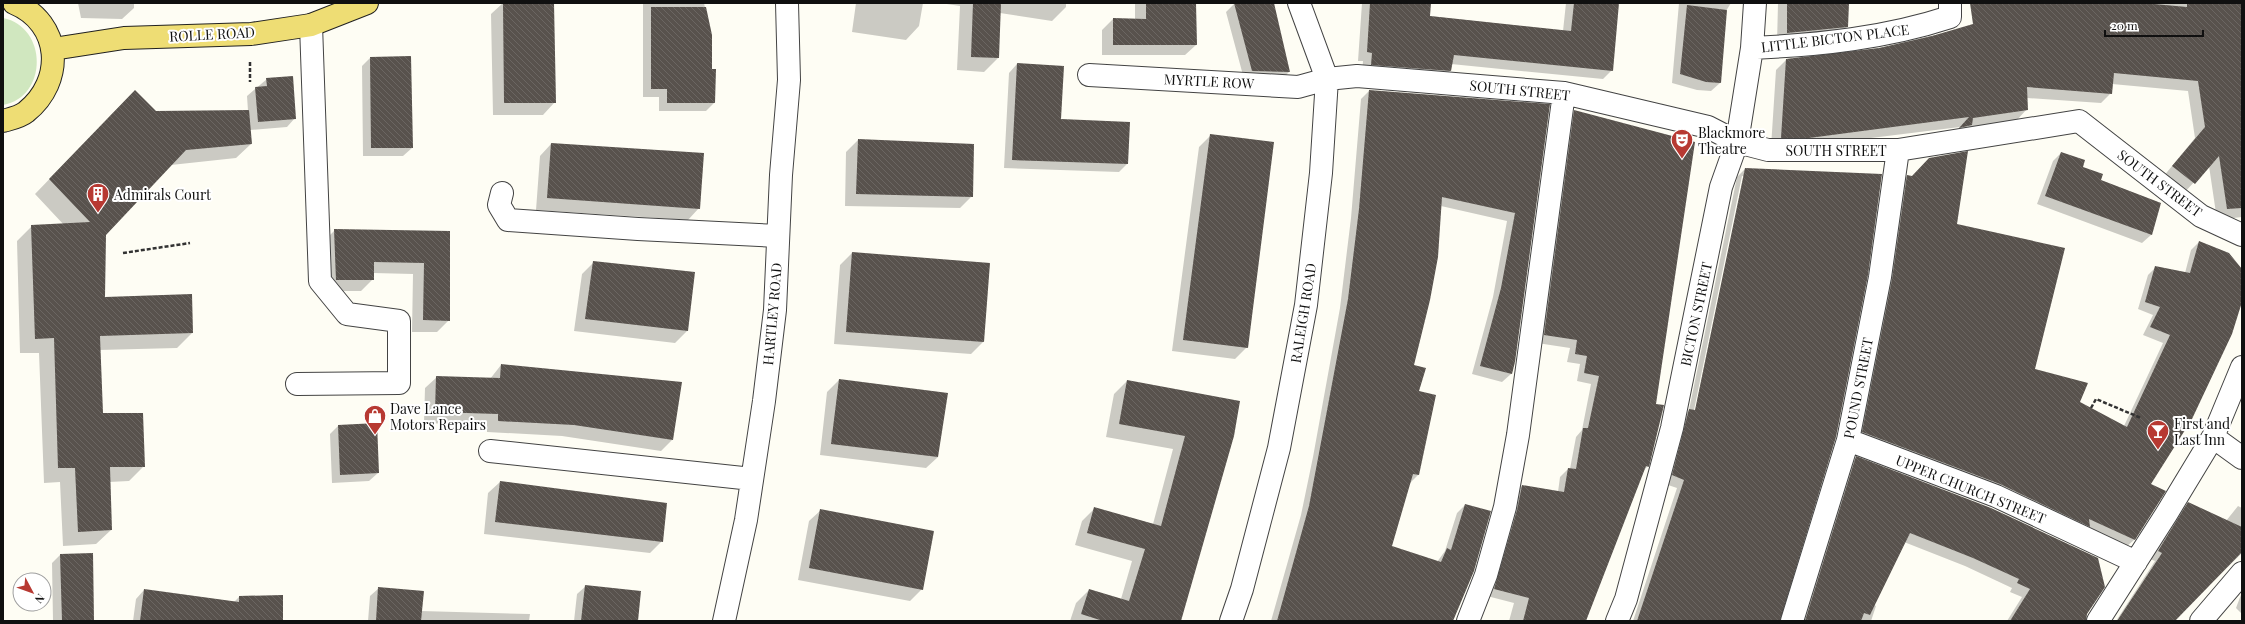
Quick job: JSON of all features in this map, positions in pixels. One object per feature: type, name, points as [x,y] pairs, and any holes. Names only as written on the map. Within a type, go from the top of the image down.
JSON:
[{"type":"main road","points":[[3,121],[25,113],[42,96],[53,74],[53,49],[44,26],[26,8],[14,3]]},
{"type":"main road","name":"ROLLE ROAD","points":[[53,49],[124,38],[251,34],[311,25],[367,3]]},
{"type":"street","name":"HARTLEY ROAD","points":[[724,621],[746,520],[775,310],[778,236],[789,80],[787,3]]},
{"type":"street","name":"RALEIGH ROAD","points":[[1231,621],[1242,589],[1280,448],[1306,305],[1321,173],[1327,79],[1299,3]]},
{"type":"street","name":"BICTON STREET","points":[[1618,621],[1626,599],[1672,428],[1721,187],[1737,142],[1752,48],[1755,3]]},
{"type":"street","name":"LITTLE BICTON PLACE","points":[[1752,48],[1791,46],[1886,34],[1919,27],[1950,17],[1950,3]]},
{"type":"street","points":[[297,384],[400,383],[399,321],[347,314],[320,281],[311,25]]},
{"type":"street","name":"MYRTLE ROW","points":[[1089,75],[1298,87],[1327,79]]},
{"type":"street","name":"SOUTH STREET","points":[[1327,79],[1357,76],[1564,93],[1708,127],[1737,142],[1768,150],[1898,150],[2079,121],[2201,216],[2242,235]]},
{"type":"street","points":[[1468,621],[1486,575],[1505,507],[1518,435],[1564,93]]},
{"type":"street","name":"POUND STREET","points":[[1792,621],[1848,440],[1880,277],[1898,150]]},
{"type":"street","points":[[502,193],[499,205],[502,214],[508,220],[638,229],[778,236]]},
{"type":"street","points":[[2098,621],[2213,436],[2242,368]]},
{"type":"street","points":[[2213,436],[2242,458]]},
{"type":"street","name":"UPPER CHURCH STREET","points":[[1848,440],[1996,496],[2136,562]]},
{"type":"street","points":[[490,451],[752,479]]},
{"type":"street","points":[[2201,621],[2242,573]]},
{"type":"path","points":[[123,253],[190,243]]},
{"type":"path","points":[[2091,408],[2096,399],[2141,418]]},
{"type":"green space","points":[[3,18],[18,24],[28,34],[35,47],[37,62],[35,76],[28,89],[18,99],[3,105]]},
{"type":"building","points":[[503,3],[554,3],[556,103],[504,103]]},
{"type":"building","points":[[973,3],[1001,3],[999,58],[971,57]]},
{"type":"building","points":[[1146,3],[1196,3],[1197,45],[1113,45],[1113,18],[1146,19]]},
{"type":"building","points":[[1234,3],[1274,3],[1290,72],[1252,71]]},
{"type":"building","points":[[1370,3],[1431,3],[1430,16],[1571,31],[1574,3],[1619,3],[1613,71],[1454,55],[1451,71],[1371,65],[1372,53],[1367,52]]},
{"type":"building","points":[[1787,3],[1849,3],[1848,27],[1787,33]]},
{"type":"building","points":[[1970,3],[2143,3],[2187,7],[2187,3],[2242,3],[2242,208],[2227,209],[2219,156],[2195,184],[2172,166],[2205,127],[2198,81],[2114,73],[2112,94],[2027,87],[2028,110],[1973,118],[1972,125],[1959,128],[1969,117],[1809,138],[1781,138],[1786,59],[1879,48],[1932,36],[1973,24]]},
{"type":"building","points":[[1687,5],[1727,10],[1721,83],[1706,82],[1680,74]]},
{"type":"building","points":[[651,7],[706,7],[712,35],[712,69],[716,69],[715,103],[667,103],[667,89],[651,89]]},
{"type":"building","points":[[411,56],[413,148],[371,148],[370,57]]},
{"type":"building","points":[[1017,63],[1064,66],[1061,119],[1130,122],[1128,164],[1012,160]]},
{"type":"building","points":[[293,76],[296,119],[258,122],[255,87],[267,86],[266,78]]},
{"type":"building","name":"Admirals Court","points":[[135,90],[156,111],[249,110],[252,144],[186,150],[106,235],[105,297],[192,294],[193,333],[100,336],[103,413],[143,413],[145,467],[110,467],[112,530],[78,532],[75,468],[58,468],[54,338],[35,339],[31,225],[90,222],[49,179]]},
{"type":"building","points":[[1369,90],[1550,104],[1515,362],[1512,374],[1480,366],[1501,288],[1515,213],[1442,197],[1438,257],[1430,300],[1414,365],[1426,368],[1419,391],[1436,395],[1419,475],[1413,474],[1392,546],[1441,562],[1447,548],[1451,550],[1465,504],[1491,511],[1474,571],[1453,621],[1277,621],[1309,506],[1348,299],[1359,209]]},
{"type":"building","points":[[1574,110],[1695,142],[1656,404],[1664,405],[1649,467],[1646,466],[1586,621],[1523,621],[1529,598],[1494,589],[1517,510],[1522,485],[1564,492],[1568,468],[1576,469],[1583,428],[1588,428],[1599,376],[1584,373],[1587,356],[1575,354],[1577,340],[1544,335]]},
{"type":"building","points":[[1210,134],[1274,142],[1248,348],[1183,340]]},
{"type":"building","points":[[858,139],[974,144],[973,197],[856,194]]},
{"type":"building","points":[[551,143],[704,153],[700,209],[547,198]]},
{"type":"building","points":[[1968,151],[1957,224],[2065,248],[2035,369],[2088,383],[2080,402],[2127,427],[2170,335],[2150,327],[2160,307],[2145,302],[2155,266],[2190,273],[2199,241],[2229,253],[2242,269],[2242,302],[2232,334],[2192,419],[2151,484],[2166,491],[2135,540],[2089,519],[2090,527],[2000,484],[1862,432],[1892,279],[1907,175],[1912,176],[1929,158]]},
{"type":"building","points":[[2061,152],[2085,160],[2083,167],[2103,174],[2101,180],[2161,203],[2152,235],[2045,196]]},
{"type":"building","points":[[1745,168],[1882,174],[1868,275],[1836,437],[1780,621],[1637,621],[1684,480],[1672,475],[1689,409],[1695,410]]},
{"type":"building","points":[[334,229],[450,231],[450,321],[423,320],[424,263],[374,262],[374,280],[336,280]]},
{"type":"building","points":[[852,252],[990,263],[984,342],[846,332]]},
{"type":"building","points":[[593,261],[695,272],[688,331],[585,319]]},
{"type":"building","points":[[501,364],[682,382],[673,440],[574,425],[498,421],[498,414],[435,412],[436,376],[500,378]]},
{"type":"building","points":[[839,379],[948,393],[938,457],[831,444]]},
{"type":"building","points":[[1127,380],[1240,401],[1234,436],[1181,621],[1103,621],[1081,614],[1089,589],[1129,601],[1145,549],[1087,533],[1094,507],[1161,526],[1185,436],[1119,424]]},
{"type":"building","points":[[377,423],[379,473],[340,475],[338,425]]},
{"type":"building","points":[[1856,456],[1991,508],[2098,558],[2105,587],[2087,614],[2086,621],[2010,621],[2030,589],[2017,583],[2019,579],[1973,558],[1910,533],[1870,615],[1864,613],[1861,621],[1805,621]]},
{"type":"building","points":[[500,481],[667,503],[663,542],[495,522]]},
{"type":"building","points":[[2188,502],[2242,527],[2242,552],[2175,621],[2117,621],[2162,553],[2158,551]]},
{"type":"building","points":[[820,509],[934,531],[923,590],[809,568]]},
{"type":"building","points":[[93,553],[94,621],[62,621],[60,554]]},
{"type":"building","points":[[585,585],[641,591],[638,621],[581,621]]},
{"type":"building","points":[[378,587],[424,591],[421,621],[376,621]]},
{"type":"building","points":[[144,589],[239,602],[239,596],[283,595],[283,621],[140,621]]},
{"type":"place","name":"Blackmore Theatre","points":[[1682,160]]},
{"type":"place","name":"Admirals Court","points":[[98,214]]},
{"type":"place","name":"Dave Lance Motors Repairs","points":[[375,436]]},
{"type":"place","name":"First and Last Inn","points":[[2158,450]]}]
